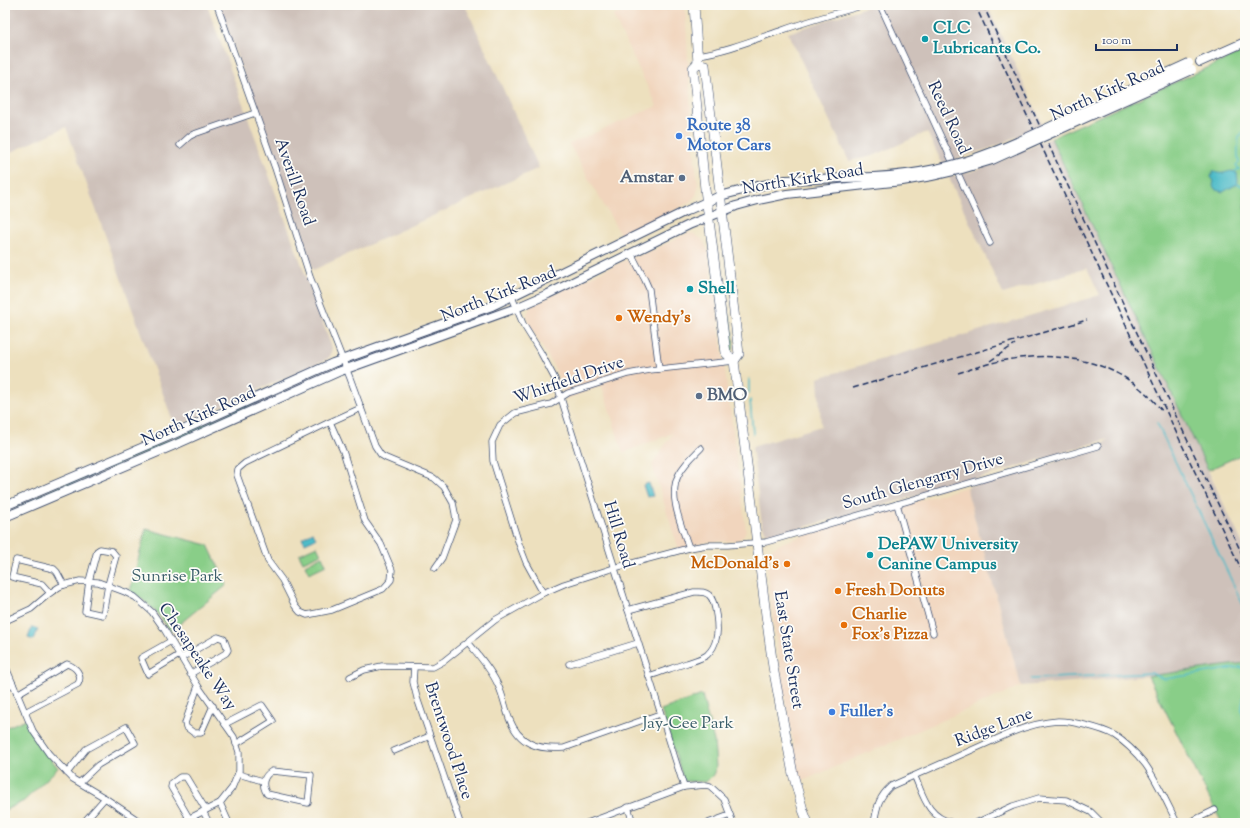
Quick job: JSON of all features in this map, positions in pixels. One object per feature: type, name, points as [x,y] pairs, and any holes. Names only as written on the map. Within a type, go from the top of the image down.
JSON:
[{"type":"main road","name":"East State Street","points":[[694,5],[698,59],[693,68],[708,217],[726,353],[734,361],[769,641],[794,782],[808,823]]},
{"type":"main road","name":"North Kirk Road","points":[[5,517],[177,444],[346,368],[516,308],[708,217],[747,203],[775,196],[874,181],[965,162],[1019,141],[1190,67],[1195,60],[1200,62],[1245,42]]},
{"type":"main road","name":"East State Street","points":[[698,59],[705,65],[739,354],[734,361]]},
{"type":"main road","name":"North Kirk Road","points":[[5,506],[168,436],[298,377],[374,347],[467,315],[512,297],[720,196],[786,180],[874,181]]},
{"type":"street","name":"Averill Road","points":[[217,5],[275,168],[310,277],[346,368],[372,441],[381,455],[440,481],[453,503],[456,513],[456,520],[442,558],[435,568]]},
{"type":"street","points":[[698,59],[711,53],[790,27],[865,5]]},
{"type":"street","name":"Reed Road","points":[[880,5],[990,243]]},
{"type":"street","points":[[180,145],[194,134],[256,113]]},
{"type":"street","points":[[631,253],[648,289],[659,369]]},
{"type":"street","name":"Hill Road","points":[[512,297],[528,332],[555,379],[684,787]]},
{"type":"street","name":"Whitfield Drive","points":[[543,593],[526,562],[519,544],[493,460],[492,442],[500,425],[515,413],[551,404],[568,393],[628,374],[734,361]]},
{"type":"street","points":[[330,422],[343,451],[365,521],[385,551],[392,570],[392,575],[388,585],[377,592],[332,610],[307,615],[300,612],[295,606],[282,580],[268,561],[237,474],[238,469],[245,463],[330,422],[361,408]]},
{"type":"street","name":"South Glengarry Drive","points":[[350,677],[364,670],[382,666],[432,667],[444,661],[495,620],[543,593],[564,584],[614,568],[689,548],[707,545],[766,542],[1098,446]]},
{"type":"street","points":[[689,548],[675,504],[674,489],[678,475],[701,448]]},
{"type":"street","points":[[897,504],[933,633]]},
{"type":"street","points":[[100,549],[112,551],[116,556],[108,585],[103,616],[85,611],[89,581],[96,551],[100,549]]},
{"type":"street","points":[[50,593],[42,584],[12,577],[16,560],[54,569],[64,585]]},
{"type":"street","name":"Chesapeake Way","points":[[5,621],[27,612],[50,593],[64,585],[80,581],[98,582],[108,585],[135,597],[152,612],[164,629],[190,674],[234,737],[239,752],[240,771],[232,788],[220,803],[180,823]]},
{"type":"street","points":[[628,610],[694,592],[708,594],[712,598],[714,604],[717,638],[707,655],[649,676]]},
{"type":"street","points":[[171,642],[141,658],[148,674],[218,636],[224,639],[228,650],[226,653],[190,674]]},
{"type":"street","points":[[468,642],[491,671],[499,687],[510,719],[519,735],[533,745],[551,749],[564,748],[660,714]]},
{"type":"street","points":[[569,664],[638,643]]},
{"type":"street","points":[[5,665],[34,732],[49,754],[74,779],[142,823]]},
{"type":"street","points":[[17,694],[65,665],[73,667],[79,675],[80,680],[78,684],[25,712]]},
{"type":"street","name":"Brentwood Place","points":[[414,667],[413,682],[417,698],[460,823]]},
{"type":"street","points":[[5,687],[13,684]]},
{"type":"street","points":[[198,686],[185,723],[188,729],[201,733],[213,706]]},
{"type":"street","points":[[225,724],[262,704],[273,721],[236,744]]},
{"type":"street","name":"Ridge Lane","points":[[874,823],[877,806],[888,789],[896,784],[915,777],[1010,732],[1028,726],[1057,721],[1087,725],[1113,734],[1129,747],[1144,763],[1157,782],[1177,823]]},
{"type":"street","points":[[67,773],[86,749],[126,727],[135,743],[98,765],[80,782]]},
{"type":"street","points":[[394,750],[430,736]]},
{"type":"street","points":[[272,771],[311,775],[308,803],[267,794],[264,790],[263,781],[267,774],[272,771]]},
{"type":"street","points":[[238,774],[263,781]]},
{"type":"street","points":[[190,818],[172,787],[172,783],[180,776],[186,777],[209,823]]},
{"type":"street","points":[[915,777],[931,810],[946,821],[953,823]]},
{"type":"street","points":[[587,823],[684,787],[706,784],[724,800],[732,823]]},
{"type":"street","points":[[83,823],[105,798]]},
{"type":"street","points":[[976,823],[1013,806],[1038,798],[1066,800],[1091,812],[1102,823]]},
{"type":"street","points":[[220,803],[229,823]]},
{"type":"street","points":[[628,807],[634,823]]},
{"type":"street","points":[[1188,823],[1215,810]]},
{"type":"street","points":[[708,823],[730,815]]},
{"type":"shaded area","points":[[5,5],[207,5],[332,348],[330,356],[327,359],[175,427],[66,127],[5,155]]},
{"type":"shaded area","points":[[219,5],[465,5],[539,168],[313,270]]},
{"type":"shaded area","points":[[636,5],[685,5],[692,131],[698,188],[696,195],[690,202],[623,239],[569,144],[657,106],[613,16]]},
{"type":"shaded area","points":[[872,5],[987,5],[1043,125],[991,148],[942,163],[927,132],[873,156],[849,161],[788,33]]},
{"type":"shaded area","points":[[1051,138],[1245,549],[1245,663],[1148,676],[1021,686],[966,487],[1097,450],[1108,439],[966,482],[779,534],[769,534],[765,531],[762,525],[752,447],[821,426],[818,378],[1100,295],[1087,268],[1003,294],[949,178],[1003,160]]},
{"type":"shaded area","points":[[688,233],[694,234],[703,240],[708,251],[746,530],[743,537],[736,541],[708,542],[679,550],[652,465],[673,433],[623,453],[602,386],[566,399],[555,369],[529,324],[527,314],[532,305],[619,263],[654,250]]},
{"type":"shaded area","points":[[966,487],[1021,686],[798,783],[794,747],[785,700],[774,626],[767,553],[782,543],[830,526]]},
{"type":"green space","points":[[1245,51],[1245,453],[1208,470],[1051,138]]},
{"type":"green space","points":[[722,291],[733,331],[734,339],[732,352],[729,352]]},
{"type":"green space","points":[[284,388],[233,415],[177,440],[175,437]]},
{"type":"green space","points":[[173,438],[174,441],[5,513],[53,489]]},
{"type":"green space","name":"Sunrise Park","points":[[146,529],[208,545],[227,585],[171,631],[153,609],[130,591]]},
{"type":"green space","points":[[317,546],[321,554],[303,562],[299,554]]},
{"type":"green space","points":[[322,556],[326,565],[309,573],[305,565]]},
{"type":"green space","points":[[1245,663],[1245,823],[1222,823],[1148,676]]},
{"type":"green space","name":"Jay-Cee Park","points":[[702,695],[714,741],[716,767],[713,775],[706,782],[684,781],[661,710]]},
{"type":"green space","points":[[26,719],[38,742],[58,768],[24,801],[5,810],[5,728]]},
{"type":"water","points":[[1232,171],[1237,173],[1237,184],[1223,192],[1216,190],[1213,186],[1214,181],[1211,177],[1213,172],[1221,173]]},
{"type":"water","points":[[649,483],[653,496],[647,497],[643,485]]},
{"type":"water","points":[[313,532],[316,538],[305,543],[302,538]]},
{"type":"water","points":[[32,627],[38,629],[34,640],[28,638]]},
{"type":"waterway","points":[[1235,171],[1239,169],[1236,165],[1239,163],[1238,142],[1239,136],[1241,136],[1242,133]]},
{"type":"waterway","points":[[1237,184],[1245,187]]},
{"type":"waterway","points":[[749,379],[749,393]]},
{"type":"waterway","points":[[750,400],[753,434]]},
{"type":"waterway","points":[[1157,423],[1245,609]]},
{"type":"waterway","points":[[1031,679],[1151,673],[1164,679],[1241,667],[1245,670]]},
{"type":"waterway","points":[[1245,692],[1242,707],[1242,714],[1245,722]]},
{"type":"railway","points":[[975,5],[1245,577]]},
{"type":"railway","points":[[983,5],[1245,560]]},
{"type":"railway","points":[[853,388],[1087,320]]},
{"type":"railway","points":[[990,361],[1015,344]]},
{"type":"railway","points":[[958,373],[1000,361],[1023,358],[1068,358],[1089,362],[1110,370],[1129,380],[1147,394],[1163,412]]},
{"type":"place","name":"CLC Lubricants Co.","points":[[925,39]]},
{"type":"place","name":"Route 38 Motor Cars","points":[[679,136]]},
{"type":"place","name":"Amstar","points":[[682,178]]},
{"type":"place","name":"Shell","points":[[690,289]]},
{"type":"place","name":"Wendy's","points":[[619,318]]},
{"type":"place","name":"BMO","points":[[699,396]]},
{"type":"place","name":"DePAW University Canine Campus","points":[[870,555]]},
{"type":"place","name":"McDonald's","points":[[787,564]]},
{"type":"place","name":"Fresh Donuts","points":[[838,591]]},
{"type":"place","name":"Charlie Fox's Pizza","points":[[844,625]]},
{"type":"place","name":"Fuller's","points":[[832,712]]}]
